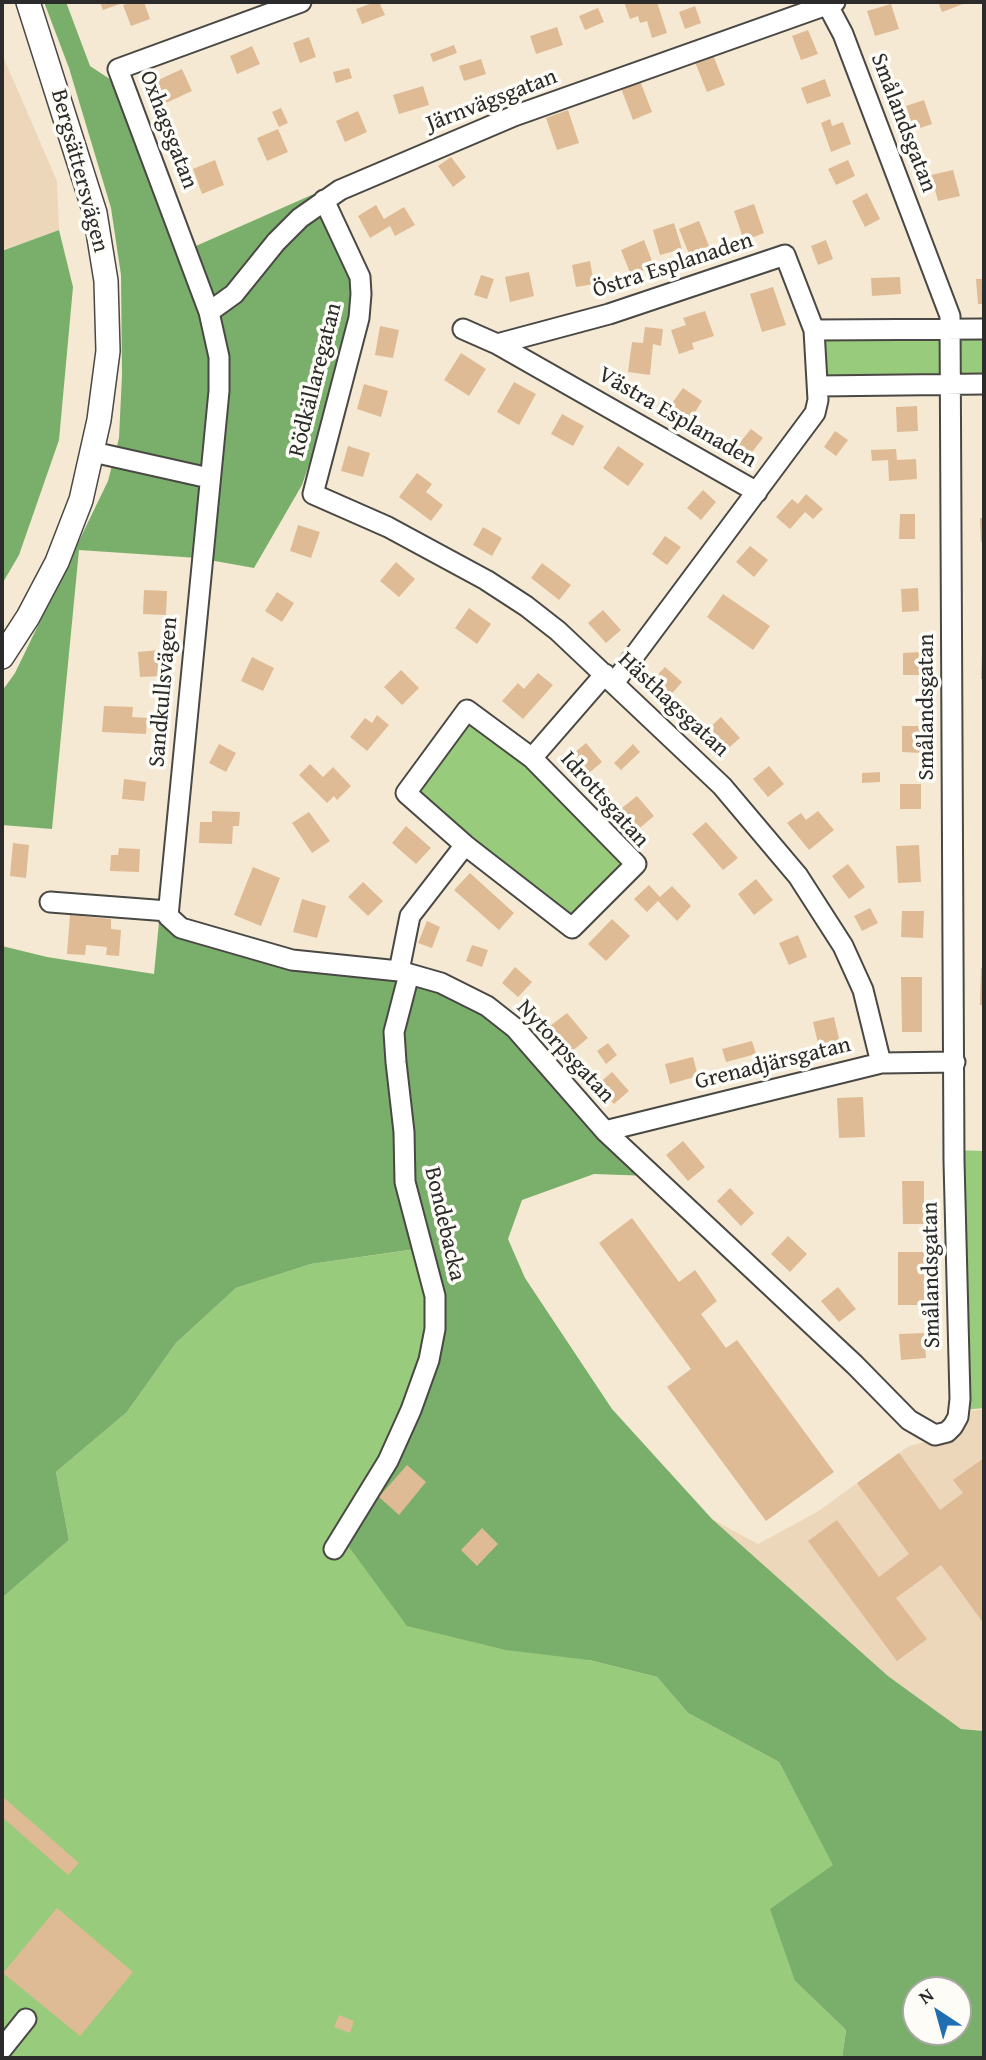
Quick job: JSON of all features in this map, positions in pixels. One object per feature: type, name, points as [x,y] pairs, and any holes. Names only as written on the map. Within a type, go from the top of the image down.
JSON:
[{"type":"street","name":"Bergsättersvägen","points":[[2,657],[28,617],[57,562],[80,500],[93,452],[108,351],[109,317],[102,244],[86,180],[28,2]]},
{"type":"street","name":"Oxhagsgatan","points":[[209,312],[118,69],[301,2]]},
{"type":"street","name":"Järnvägsgatan","points":[[209,312],[234,294],[276,242],[324,200],[340,190],[514,116],[830,3]]},
{"type":"street","name":"Smålandsgatan","points":[[830,3],[950,316],[954,1161],[960,1399],[958,1416],[947,1432]]},
{"type":"street","name":"Rödkällaregatan","points":[[313,494],[359,318],[361,293],[360,277],[324,200]]},
{"type":"street","name":"Östra Esplanaden","points":[[497,344],[609,314],[785,255],[814,330]]},
{"type":"street","name":"Sandkullsvägen","points":[[168,911],[220,374],[216,336],[209,312]]},
{"type":"street","name":"Västra Esplanaden","points":[[463,329],[497,344],[757,492],[815,412],[818,386],[814,330]]},
{"type":"street","points":[[814,330],[984,329]]},
{"type":"street","points":[[818,386],[984,384]]},
{"type":"street","points":[[93,452],[209,478]]},
{"type":"street","name":"Idrottsgatan","points":[[532,758],[610,679],[757,492]]},
{"type":"street","name":"Hästhagsgatan","points":[[313,494],[364,515],[486,580],[558,631],[722,786],[773,842],[843,946],[863,990],[881,1063]]},
{"type":"street","name":"Idrottsgatan","points":[[467,710],[532,758],[636,864],[572,928],[465,845],[406,793],[467,710]]},
{"type":"street","points":[[404,972],[410,916],[465,845]]},
{"type":"street","points":[[50,902],[168,911]]},
{"type":"street","name":"Nytorpsgatan","points":[[168,911],[172,922],[181,928],[292,960],[404,972],[463,992],[506,1020],[605,1131],[855,1365],[909,1420],[935,1435],[947,1432]]},
{"type":"street","name":"Bondebacka","points":[[334,1549],[388,1461],[411,1410],[429,1360],[435,1329],[435,1296],[429,1265],[413,1220],[405,1182],[404,1132],[394,1032],[404,972]]},
{"type":"street","name":"Grenadjärsgatan","points":[[605,1131],[881,1063],[955,1062]]},
{"type":"street","points":[[2,2049],[26,2020]]},
{"type":"shaded area","points":[[2,54],[57,181],[59,230],[2,251]]},
{"type":"shaded area","points":[[984,1409],[984,1731],[961,1729],[888,1676],[712,1519],[758,1544],[817,1512],[909,1446],[953,1435],[970,1411]]},
{"type":"green space","points":[[44,2],[66,2],[90,66],[128,91],[189,249],[332,186],[337,231],[358,274],[355,329],[302,485],[254,568],[198,558],[79,550],[52,829],[2,825],[2,691],[15,673],[108,481],[119,438],[122,375],[121,275],[111,208],[69,68]]},
{"type":"green space","points":[[59,230],[73,287],[59,440],[19,555],[2,584],[2,251]]},
{"type":"green space","points":[[984,326],[984,380],[817,382],[812,329]]},
{"type":"green space","points":[[466,713],[526,752],[635,863],[568,915],[407,790]]},
{"type":"green space","points":[[161,901],[184,924],[308,956],[397,960],[442,974],[496,1005],[651,1176],[594,1174],[522,1200],[508,1239],[525,1278],[612,1409],[712,1519],[888,1676],[961,1729],[984,1731],[984,2058],[842,2058],[846,2030],[795,1981],[770,1909],[833,1865],[779,1762],[688,1713],[657,1677],[589,1660],[506,1650],[407,1626],[349,1547],[424,1388],[436,1312],[423,1248],[311,1264],[236,1288],[176,1343],[127,1412],[56,1472],[69,1540],[2,1598],[2,946],[47,957],[154,974]]},
{"type":"green space","points":[[953,1150],[984,1151],[984,1408],[963,1410]]},
{"type":"green space","points":[[424,1248],[589,1660],[657,1677],[688,1713],[779,1762],[834,1865],[795,1981],[846,2030],[842,2058],[2,2058],[2,1598],[69,1540],[56,1472],[127,1412],[176,1343],[236,1288],[311,1264]]},
{"type":"building","points":[[100,2],[119,2],[120,4],[103,10]]},
{"type":"building","points":[[144,2],[150,19],[131,26],[123,5]]},
{"type":"building","points":[[379,2],[385,15],[362,24],[356,9]]},
{"type":"building","points":[[624,2],[657,2],[667,33],[652,38],[647,21],[640,23],[638,16],[630,19]]},
{"type":"building","points":[[938,2],[962,2],[963,4],[942,12]]},
{"type":"building","points":[[891,4],[899,29],[875,36],[867,11]]},
{"type":"building","points":[[695,6],[701,23],[685,29],[679,12]]},
{"type":"building","points":[[598,8],[604,22],[585,30],[579,16]]},
{"type":"building","points":[[557,27],[563,45],[536,54],[530,36]]},
{"type":"building","points":[[808,30],[818,54],[801,60],[792,36]]},
{"type":"building","points":[[309,37],[316,57],[300,63],[293,43]]},
{"type":"building","points":[[454,45],[457,53],[433,62],[430,54]]},
{"type":"building","points":[[252,46],[260,64],[237,74],[230,56]]},
{"type":"building","points":[[713,55],[725,85],[707,92],[695,62]]},
{"type":"building","points":[[481,59],[486,74],[464,81],[459,66]]},
{"type":"building","points":[[349,68],[352,78],[336,83],[333,72]]},
{"type":"building","points":[[182,69],[192,91],[166,103],[156,81]]},
{"type":"building","points":[[825,79],[831,96],[807,104],[801,88]]},
{"type":"building","points":[[640,81],[652,112],[633,120],[621,88]]},
{"type":"building","points":[[423,86],[429,105],[399,114],[393,95]]},
{"type":"building","points":[[924,100],[932,124],[914,130],[906,106]]},
{"type":"building","points":[[281,108],[288,123],[279,127],[272,112]]},
{"type":"building","points":[[568,110],[579,143],[557,150],[546,118]]},
{"type":"building","points":[[358,111],[367,132],[345,142],[336,121]]},
{"type":"building","points":[[830,119],[832,126],[843,122],[851,144],[831,152],[821,123]]},
{"type":"building","points":[[278,129],[288,152],[267,161],[257,138]]},
{"type":"building","points":[[451,157],[466,177],[453,187],[438,166]]},
{"type":"building","points":[[215,160],[224,185],[202,194],[193,169]]},
{"type":"building","points":[[848,160],[855,176],[836,185],[828,169]]},
{"type":"building","points":[[953,170],[960,196],[938,201],[931,175]]},
{"type":"building","points":[[867,193],[880,219],[865,227],[852,201]]},
{"type":"building","points":[[754,204],[764,233],[744,241],[734,211]]},
{"type":"building","points":[[376,205],[384,219],[404,207],[415,225],[395,236],[390,226],[370,238],[358,216]]},
{"type":"building","points":[[699,221],[709,246],[689,254],[679,229]]},
{"type":"building","points":[[674,223],[682,249],[660,255],[653,230]]},
{"type":"building","points":[[644,240],[654,266],[631,275],[621,250]]},
{"type":"building","points":[[826,240],[833,259],[818,265],[811,246]]},
{"type":"building","points":[[590,261],[594,284],[576,287],[572,265]]},
{"type":"building","points":[[529,272],[534,296],[510,302],[505,277]]},
{"type":"building","points":[[481,275],[494,279],[487,299],[474,295]]},
{"type":"building","points":[[900,277],[901,294],[872,296],[871,278]]},
{"type":"building","points":[[976,279],[984,279],[984,304],[978,304]]},
{"type":"building","points":[[773,287],[786,325],[762,332],[750,294]]},
{"type":"building","points":[[705,311],[714,336],[692,343],[694,349],[679,354],[671,330],[686,325],[683,318]]},
{"type":"building","points":[[380,326],[399,330],[393,358],[375,355]]},
{"type":"building","points":[[645,327],[663,329],[661,346],[653,344],[650,375],[628,372],[632,342],[643,343]]},
{"type":"building","points":[[461,353],[486,369],[469,396],[444,380]]},
{"type":"building","points":[[514,382],[536,394],[519,425],[497,412]]},
{"type":"building","points":[[364,384],[388,391],[381,417],[357,409]]},
{"type":"building","points":[[683,388],[702,401],[690,420],[670,406]]},
{"type":"building","points":[[917,406],[918,431],[897,432],[896,407]]},
{"type":"building","points":[[562,414],[584,426],[573,446],[551,434]]},
{"type":"building","points":[[751,429],[763,438],[749,456],[737,446]]},
{"type":"building","points":[[835,431],[848,440],[836,456],[824,447]]},
{"type":"building","points":[[348,446],[370,453],[363,477],[341,471]]},
{"type":"building","points":[[618,446],[644,464],[628,486],[603,468]]},
{"type":"building","points":[[896,449],[897,460],[916,459],[917,479],[889,481],[888,460],[872,461],[871,450]]},
{"type":"building","points":[[417,473],[432,484],[426,492],[443,505],[431,521],[399,497]]},
{"type":"building","points":[[703,490],[716,502],[701,520],[687,508]]},
{"type":"building","points":[[806,494],[823,509],[813,519],[805,512],[790,529],[776,517],[792,499],[798,504]]},
{"type":"building","points":[[900,514],[915,514],[915,539],[899,539]]},
{"type":"building","points":[[980,518],[984,518],[984,541],[981,542]]},
{"type":"building","points":[[298,525],[320,532],[311,558],[290,551]]},
{"type":"building","points":[[483,527],[502,538],[492,556],[473,545]]},
{"type":"building","points":[[665,536],[681,547],[667,565],[652,554]]},
{"type":"building","points":[[750,546],[768,560],[754,577],[736,562]]},
{"type":"building","points":[[396,562],[415,579],[399,597],[380,581]]},
{"type":"building","points":[[542,563],[571,585],[559,600],[531,578]]},
{"type":"building","points":[[918,588],[919,611],[902,612],[901,589]]},
{"type":"building","points":[[144,590],[167,591],[166,615],[143,614]]},
{"type":"building","points":[[277,592],[294,603],[282,622],[265,611]]},
{"type":"building","points":[[723,594],[770,626],[753,650],[707,617]]},
{"type":"building","points":[[469,608],[491,624],[477,644],[455,628]]},
{"type":"building","points":[[603,610],[621,630],[606,643],[588,623]]},
{"type":"building","points":[[159,650],[160,676],[140,677],[138,652]]},
{"type":"building","points":[[919,652],[919,675],[903,675],[903,653]]},
{"type":"building","points":[[984,652],[984,679],[981,679]]},
{"type":"building","points":[[252,657],[274,668],[263,691],[241,681]]},
{"type":"building","points":[[665,667],[682,682],[668,698],[650,683]]},
{"type":"building","points":[[401,670],[419,688],[402,705],[384,687]]},
{"type":"building","points":[[538,673],[553,685],[523,719],[502,701],[518,683],[524,689]]},
{"type":"building","points":[[104,706],[133,707],[132,717],[147,718],[146,734],[102,732]]},
{"type":"building","points":[[377,715],[389,725],[367,751],[350,737],[365,718],[372,723]]},
{"type":"building","points":[[721,717],[740,738],[725,751],[707,730]]},
{"type":"building","points":[[902,726],[921,726],[921,753],[902,752]]},
{"type":"building","points":[[586,743],[602,762],[584,777],[568,758]]},
{"type":"building","points":[[219,744],[236,753],[226,772],[209,763]]},
{"type":"building","points":[[633,744],[640,752],[621,770],[614,763]]},
{"type":"building","points":[[310,764],[323,777],[333,767],[351,786],[337,800],[334,796],[327,803],[299,775]]},
{"type":"building","points":[[769,766],[784,784],[768,797],[753,779]]},
{"type":"building","points":[[880,772],[880,782],[862,783],[862,773]]},
{"type":"building","points":[[124,779],[146,782],[144,801],[122,799]]},
{"type":"building","points":[[900,784],[921,784],[921,809],[900,809]]},
{"type":"building","points":[[637,796],[654,816],[635,832],[618,811]]},
{"type":"building","points":[[212,811],[240,812],[239,826],[233,826],[232,844],[199,843],[200,822],[212,822]]},
{"type":"building","points":[[818,811],[834,830],[809,850],[787,823],[801,813],[806,820]]},
{"type":"building","points":[[309,812],[330,841],[312,853],[292,823]]},
{"type":"building","points":[[706,822],[738,858],[723,870],[692,834]]},
{"type":"building","points":[[406,826],[431,848],[416,864],[392,843]]},
{"type":"building","points":[[13,843],[29,845],[26,878],[10,876]]},
{"type":"building","points":[[919,845],[921,882],[898,883],[896,846]]},
{"type":"building","points":[[119,848],[140,849],[139,872],[110,871],[111,855],[118,855]]},
{"type":"building","points":[[848,864],[865,887],[849,899],[832,876]]},
{"type":"building","points":[[253,867],[280,878],[261,926],[234,915]]},
{"type":"building","points":[[470,873],[514,913],[499,930],[454,890]]},
{"type":"building","points":[[756,879],[773,900],[754,915],[738,894]]},
{"type":"building","points":[[363,882],[383,901],[368,916],[348,897]]},
{"type":"building","points":[[649,885],[660,897],[672,886],[691,906],[677,921],[658,901],[647,912],[634,899]]},
{"type":"building","points":[[302,899],[326,906],[317,938],[293,932]]},
{"type":"building","points":[[870,908],[878,923],[862,931],[854,916]]},
{"type":"building","points":[[902,911],[924,911],[923,938],[901,937]]},
{"type":"building","points":[[70,915],[111,919],[111,929],[121,930],[119,956],[106,955],[107,947],[86,945],[85,955],[67,954]]},
{"type":"building","points":[[612,919],[630,936],[606,961],[588,944]]},
{"type":"building","points":[[427,921],[440,927],[432,948],[418,943]]},
{"type":"building","points":[[798,935],[807,957],[789,965],[779,943]]},
{"type":"building","points":[[472,945],[488,950],[482,967],[466,961]]},
{"type":"building","points":[[515,967],[532,982],[518,997],[502,983]]},
{"type":"building","points":[[981,968],[984,968],[984,1005],[980,1005]]},
{"type":"building","points":[[901,977],[922,977],[922,1032],[902,1032]]},
{"type":"building","points":[[567,1013],[588,1038],[571,1052],[550,1026]]},
{"type":"building","points":[[834,1017],[840,1043],[819,1048],[813,1022]]},
{"type":"building","points":[[752,1041],[756,1054],[726,1062],[722,1049]]},
{"type":"building","points":[[608,1043],[617,1055],[606,1064],[597,1051]]},
{"type":"building","points":[[693,1057],[698,1076],[670,1084],[665,1064]]},
{"type":"building","points":[[612,1072],[629,1091],[614,1104],[597,1085]]},
{"type":"building","points":[[863,1097],[865,1137],[839,1138],[837,1098]]},
{"type":"building","points":[[683,1141],[705,1167],[688,1181],[666,1155]]},
{"type":"building","points":[[902,1181],[924,1181],[924,1224],[903,1224]]},
{"type":"building","points":[[730,1188],[754,1213],[741,1226],[717,1201]]},
{"type":"building","points":[[632,1218],[679,1282],[695,1270],[717,1301],[701,1314],[726,1348],[737,1340],[834,1472],[766,1521],[667,1387],[691,1369],[599,1243]]},
{"type":"building","points":[[788,1236],[807,1254],[790,1272],[771,1254]]},
{"type":"building","points":[[898,1252],[924,1252],[924,1305],[898,1305]]},
{"type":"building","points":[[838,1287],[856,1309],[839,1322],[821,1301]]},
{"type":"building","points":[[924,1333],[926,1358],[901,1360],[899,1334]]},
{"type":"building","points":[[899,1453],[940,1510],[963,1493],[953,1480],[984,1458],[984,1624],[941,1565],[896,1598],[927,1639],[897,1661],[808,1541],[837,1520],[879,1577],[909,1554],[857,1483]]},
{"type":"building","points":[[407,1465],[426,1482],[399,1515],[379,1497]]},
{"type":"building","points":[[482,1528],[498,1544],[477,1566],[461,1550]]},
{"type":"building","points":[[3,1797],[79,1863],[68,1875],[2,1817]]},
{"type":"building","points":[[57,1908],[133,1972],[80,2036],[3,1973]]},
{"type":"building","points":[[339,2015],[354,2021],[350,2033],[334,2027]]}]
